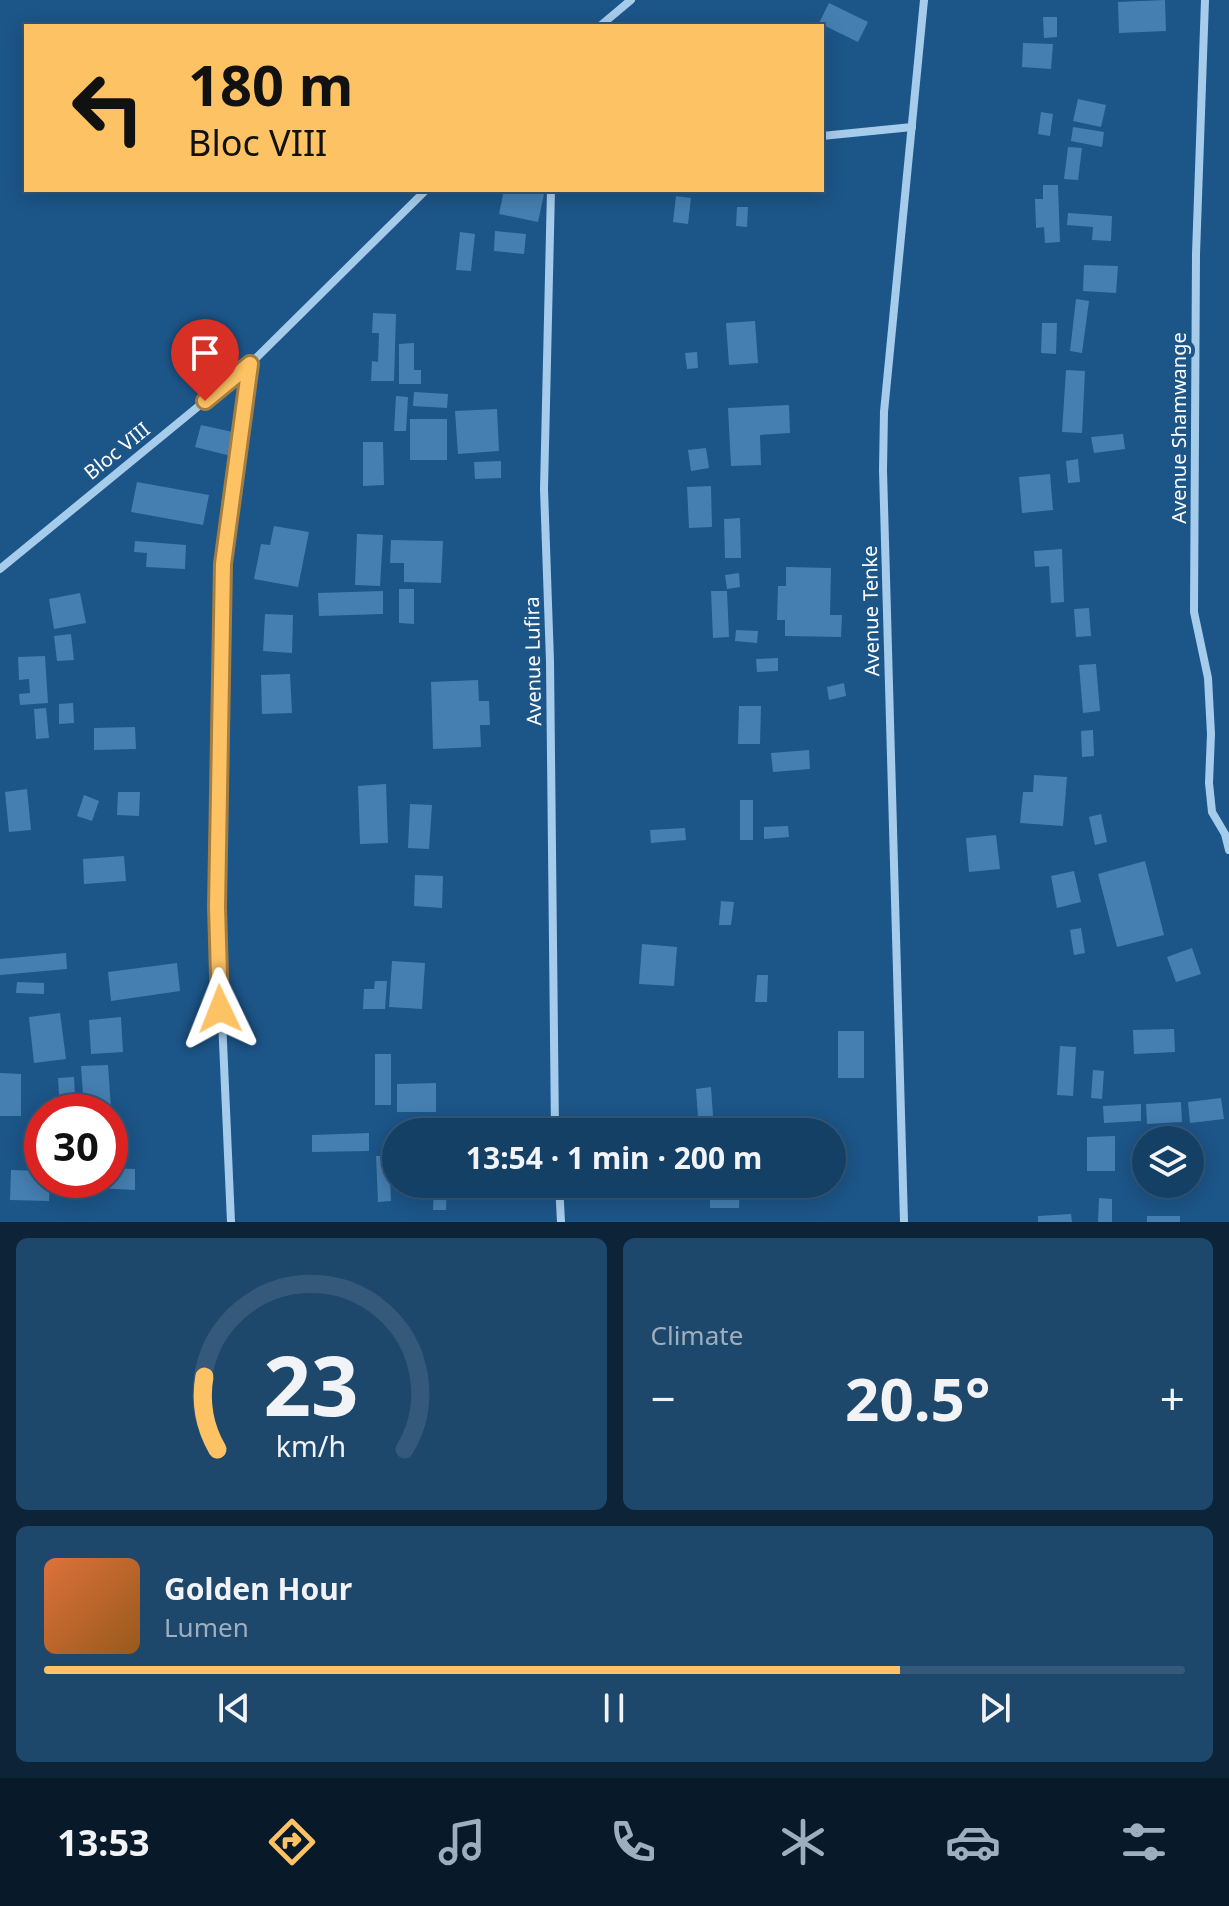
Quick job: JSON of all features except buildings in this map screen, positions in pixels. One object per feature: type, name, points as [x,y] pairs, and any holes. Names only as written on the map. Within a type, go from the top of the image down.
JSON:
[{"type":"street","points":[[602,24],[631,0]]},
{"type":"street","name":"Avenue Tenke","points":[[904,1222],[883,470],[884,412],[924,0]]},
{"type":"street","name":"Avenue Shamwange","points":[[1205,0],[1196,254],[1194,612],[1208,678],[1212,812],[1225,834],[1229,850]]},
{"type":"street","points":[[824,136],[912,127]]},
{"type":"street","name":"Bloc VIII","points":[[0,569],[250,364],[424,192]]},
{"type":"street","name":"Avenue Lufira","points":[[551,192],[544,489],[551,740],[555,1118]]},
{"type":"street","points":[[231,1222],[217,907],[223,564],[250,364]]},
{"type":"street","points":[[560,1198],[561,1222]]},
{"type":"route","points":[[205,401],[250,364],[223,564],[217,907],[220,1009]]}]
